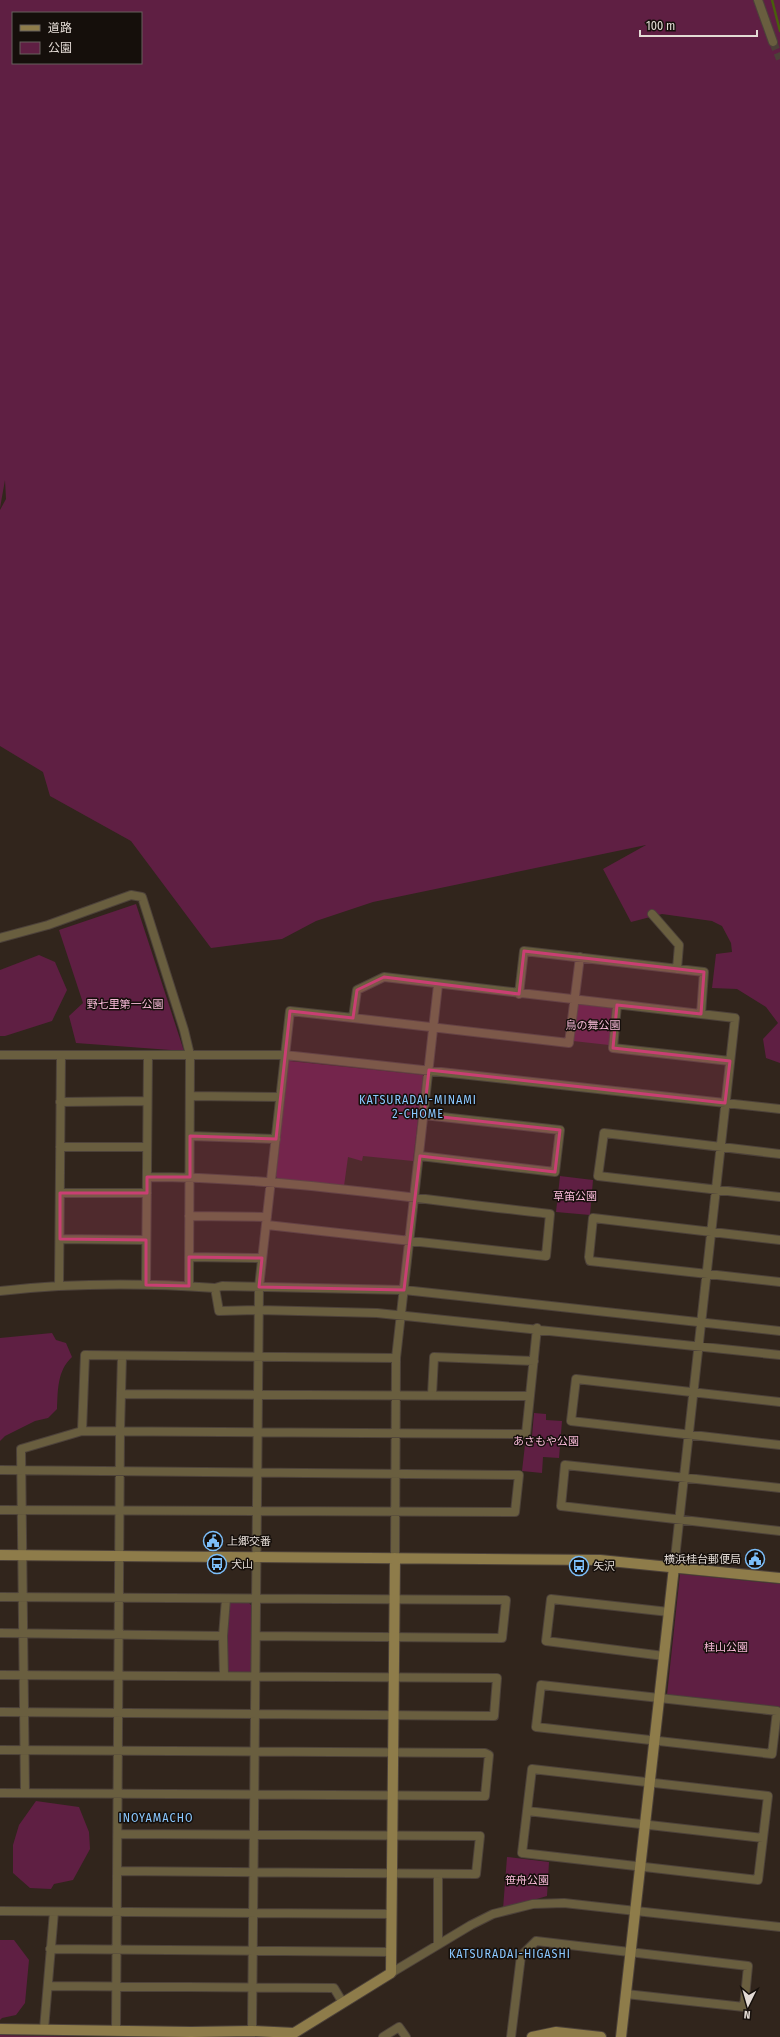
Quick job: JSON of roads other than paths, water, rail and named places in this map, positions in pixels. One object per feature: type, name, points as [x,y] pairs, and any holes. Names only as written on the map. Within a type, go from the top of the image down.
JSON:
[{"type":"street","points":[[758,0],[773,42]]},
{"type":"street","points":[[0,938],[48,925],[131,895],[142,897],[184,1030],[190,1056],[189,1286]]},
{"type":"street","points":[[652,914],[679,945],[677,970]]},
{"type":"street","points":[[518,994],[524,951],[580,957],[677,970],[704,972],[701,1014]]},
{"type":"street","points":[[252,2030],[257,1356],[259,1287],[290,1011],[569,1043],[576,1000],[580,957]]},
{"type":"street","points":[[353,1018],[357,990],[384,977],[438,985],[735,1018],[621,2037]]},
{"type":"street","points":[[391,1973],[396,1513],[396,1358],[420,1156],[438,985]]},
{"type":"street","points":[[617,1005],[613,1048],[730,1061]]},
{"type":"street","points":[[0,1055],[285,1055],[780,1109]]},
{"type":"street","points":[[59,1286],[61,1055]]},
{"type":"street","points":[[146,1285],[148,1055]]},
{"type":"street","points":[[190,1096],[280,1097]]},
{"type":"street","points":[[60,1102],[147,1101]]},
{"type":"street","points":[[420,1156],[555,1172],[560,1130],[424,1115]]},
{"type":"street","points":[[780,1154],[604,1133],[598,1176],[780,1197]]},
{"type":"street","points":[[190,1136],[276,1139]]},
{"type":"street","points":[[60,1147],[147,1147]]},
{"type":"street","points":[[147,1177],[190,1177],[271,1183],[550,1214],[546,1256],[410,1241],[267,1221],[190,1216]]},
{"type":"street","points":[[60,1193],[147,1193]]},
{"type":"street","points":[[780,1240],[593,1218],[589,1257],[590,1261],[780,1282]]},
{"type":"street","points":[[60,1239],[146,1240]]},
{"type":"street","points":[[189,1257],[262,1258]]},
{"type":"street","points":[[0,1291],[59,1286],[146,1285],[215,1288],[222,1286],[404,1290],[780,1331]]},
{"type":"street","points":[[215,1288],[219,1311],[259,1310],[402,1315],[780,1354]]},
{"type":"street","points":[[25,1793],[22,1597],[22,1450],[82,1431],[526,1434],[537,1328]]},
{"type":"street","points":[[82,1431],[85,1355],[396,1358]]},
{"type":"street","points":[[116,2030],[119,1713],[118,1675],[120,1634],[120,1431],[122,1356]]},
{"type":"street","points":[[432,1395],[434,1357],[534,1361]]},
{"type":"street","points":[[780,1402],[576,1379],[571,1422],[780,1445]]},
{"type":"street","points":[[121,1394],[530,1396]]},
{"type":"street","points":[[780,1488],[565,1465],[561,1506],[780,1531]]},
{"type":"street","points":[[0,1470],[519,1475],[515,1512],[396,1513],[0,1510]]},
{"type":"street","points":[[0,1554],[600,1560],[780,1578]]},
{"type":"street","points":[[0,1597],[506,1600],[502,1638],[256,1636]]},
{"type":"street","points":[[224,1676],[223,1636],[226,1599]]},
{"type":"street","points":[[664,1656],[546,1641],[551,1599],[669,1612]]},
{"type":"street","points":[[0,1634],[223,1636]]},
{"type":"street","points":[[0,1675],[497,1678],[494,1716],[0,1712]]},
{"type":"street","points":[[541,1685],[659,1698],[777,1711],[772,1754],[536,1727],[541,1685]]},
{"type":"street","points":[[0,1750],[485,1753],[489,1756],[485,1796],[0,1793]]},
{"type":"street","points":[[532,1769],[650,1783],[768,1796],[758,1880],[522,1853],[532,1769]]},
{"type":"street","points":[[527,1811],[763,1838]]},
{"type":"street","points":[[118,1834],[480,1836],[476,1874],[118,1871]]},
{"type":"street","points":[[438,1874],[438,1944]]},
{"type":"street","points":[[0,2029],[44,2029],[93,2034],[116,2030],[191,2034],[252,2030],[294,2035],[438,1944],[493,1914],[533,1904],[564,1903],[780,1927]]},
{"type":"street","points":[[0,1911],[391,1914]]},
{"type":"street","points":[[44,2029],[54,1912]]},
{"type":"street","points":[[511,2037],[521,1956],[536,1941],[748,1966],[744,2007],[626,1994]]},
{"type":"street","points":[[50,1949],[392,1952]]},
{"type":"street","points":[[48,1986],[252,1989],[334,1988],[343,2003]]},
{"type":"street","points":[[383,2037],[399,2028],[406,2037]]},
{"type":"street","points":[[532,2037],[556,2032],[601,2037]]},
{"type":"waterway","points":[[772,0],[780,31]]},
{"type":"tunnel","points":[[773,42],[780,59]]},
{"type":"place","name":"上郷交番","points":[[213,1541]]},
{"type":"place","name":"横浜桂台郵便局","points":[[755,1559]]},
{"type":"place","name":"犬山","points":[[217,1564]]},
{"type":"place","name":"矢沢","points":[[579,1566]]},
{"type":"district","name":"KATSURADAI-MINAMI 2-CHOME","points":[[418,1107]]},
{"type":"district","name":"INOYAMACHO","points":[[156,1818]]},
{"type":"district","name":"KATSURADAI-HIGASHI","points":[[510,1954]]},
{"type":"park label","name":"野七里第一公園","points":[[125,1004]]},
{"type":"park label","name":"鳥の舞公園","points":[[593,1025]]},
{"type":"park label","name":"草笛公園","points":[[575,1196]]},
{"type":"park label","name":"あさもや公園","points":[[546,1441]]},
{"type":"park label","name":"桂山公園","points":[[726,1647]]},
{"type":"park label","name":"笹舟公園","points":[[527,1880]]}]
